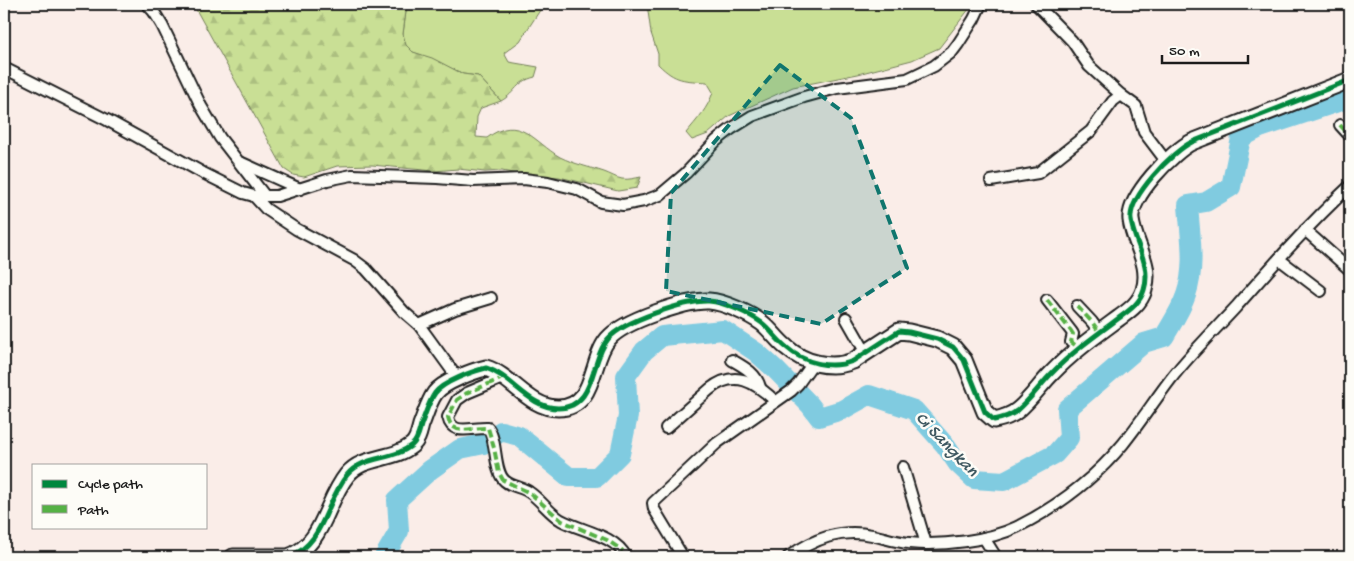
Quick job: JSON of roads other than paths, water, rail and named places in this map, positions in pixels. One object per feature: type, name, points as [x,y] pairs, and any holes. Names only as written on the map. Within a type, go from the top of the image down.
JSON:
[{"type":"street","points":[[148,4],[162,25],[201,106],[220,138],[265,196]]},
{"type":"street","points":[[4,68],[203,173],[254,196],[277,196],[352,174],[473,181],[524,179],[548,182],[577,189],[601,202],[624,206],[660,195],[674,184],[716,141],[752,116],[804,97],[837,88],[907,79],[934,66],[952,52],[974,19],[981,4]]},
{"type":"street","points":[[1036,4],[1072,41],[1089,66],[1136,106],[1144,132],[1163,156]]},
{"type":"street","points":[[233,557],[288,557],[305,548],[317,532],[346,476],[358,466],[398,454],[414,444],[433,396],[442,386],[457,375],[486,368],[505,377],[533,399],[547,406],[559,408],[572,405],[585,394],[596,368],[600,351],[613,334],[635,322],[677,305],[710,301],[746,314],[762,323],[787,348],[807,362],[826,365],[845,364],[862,346],[899,331],[930,337],[953,347],[964,360],[985,412],[994,420],[1008,417],[1018,411],[1075,345],[1096,328],[1130,310],[1141,298],[1147,275],[1130,218],[1139,194],[1163,156],[1192,142],[1350,80]]},
{"type":"street","points":[[991,181],[1038,173],[1091,131],[1113,101],[1121,95]]},
{"type":"street","points":[[1340,125],[1350,136]]},
{"type":"street","points":[[241,163],[300,189]]},
{"type":"street","points":[[788,557],[810,543],[827,536],[844,533],[874,536],[896,542],[926,544],[984,538],[1001,534],[1030,520],[1072,493],[1106,463],[1124,443],[1170,379],[1305,230],[1350,186]]},
{"type":"street","points":[[254,196],[266,209],[296,229],[354,260],[366,269],[404,312],[419,325],[457,375]]},
{"type":"street","points":[[1305,230],[1350,270]]},
{"type":"street","points":[[1279,258],[1321,292]]},
{"type":"street","points":[[419,325],[455,309],[491,298]]},
{"type":"street","points":[[1047,300],[1073,334],[1075,345]]},
{"type":"street","points":[[1077,306],[1096,328]]},
{"type":"street","points":[[846,318],[862,346]]},
{"type":"street","points":[[732,360],[747,368],[759,382],[760,387]]},
{"type":"street","points":[[683,557],[654,509],[653,503],[717,443],[795,387],[813,363]]},
{"type":"street","points":[[505,377],[457,400],[448,417],[452,427],[458,430],[486,428],[489,430],[503,480],[530,493],[562,521],[614,544],[623,551],[626,557]]},
{"type":"street","points":[[666,428],[717,383],[732,378],[746,380],[760,387],[775,401]]},
{"type":"street","points":[[903,467],[926,544]]},
{"type":"street","points":[[984,538],[992,556]]},
{"type":"waterway","name":"Ci Sangkan","points":[[384,557],[399,531],[397,500],[430,470],[460,449],[484,444],[501,431],[519,436],[569,477],[597,477],[620,454],[628,416],[626,376],[644,351],[662,336],[723,330],[756,352],[775,369],[819,417],[842,410],[869,395],[914,410],[945,445],[958,464],[974,479],[1004,481],[1055,454],[1069,438],[1067,409],[1144,343],[1164,337],[1182,306],[1189,284],[1192,250],[1188,205],[1206,202],[1231,187],[1241,138],[1260,128],[1350,98]]}]
